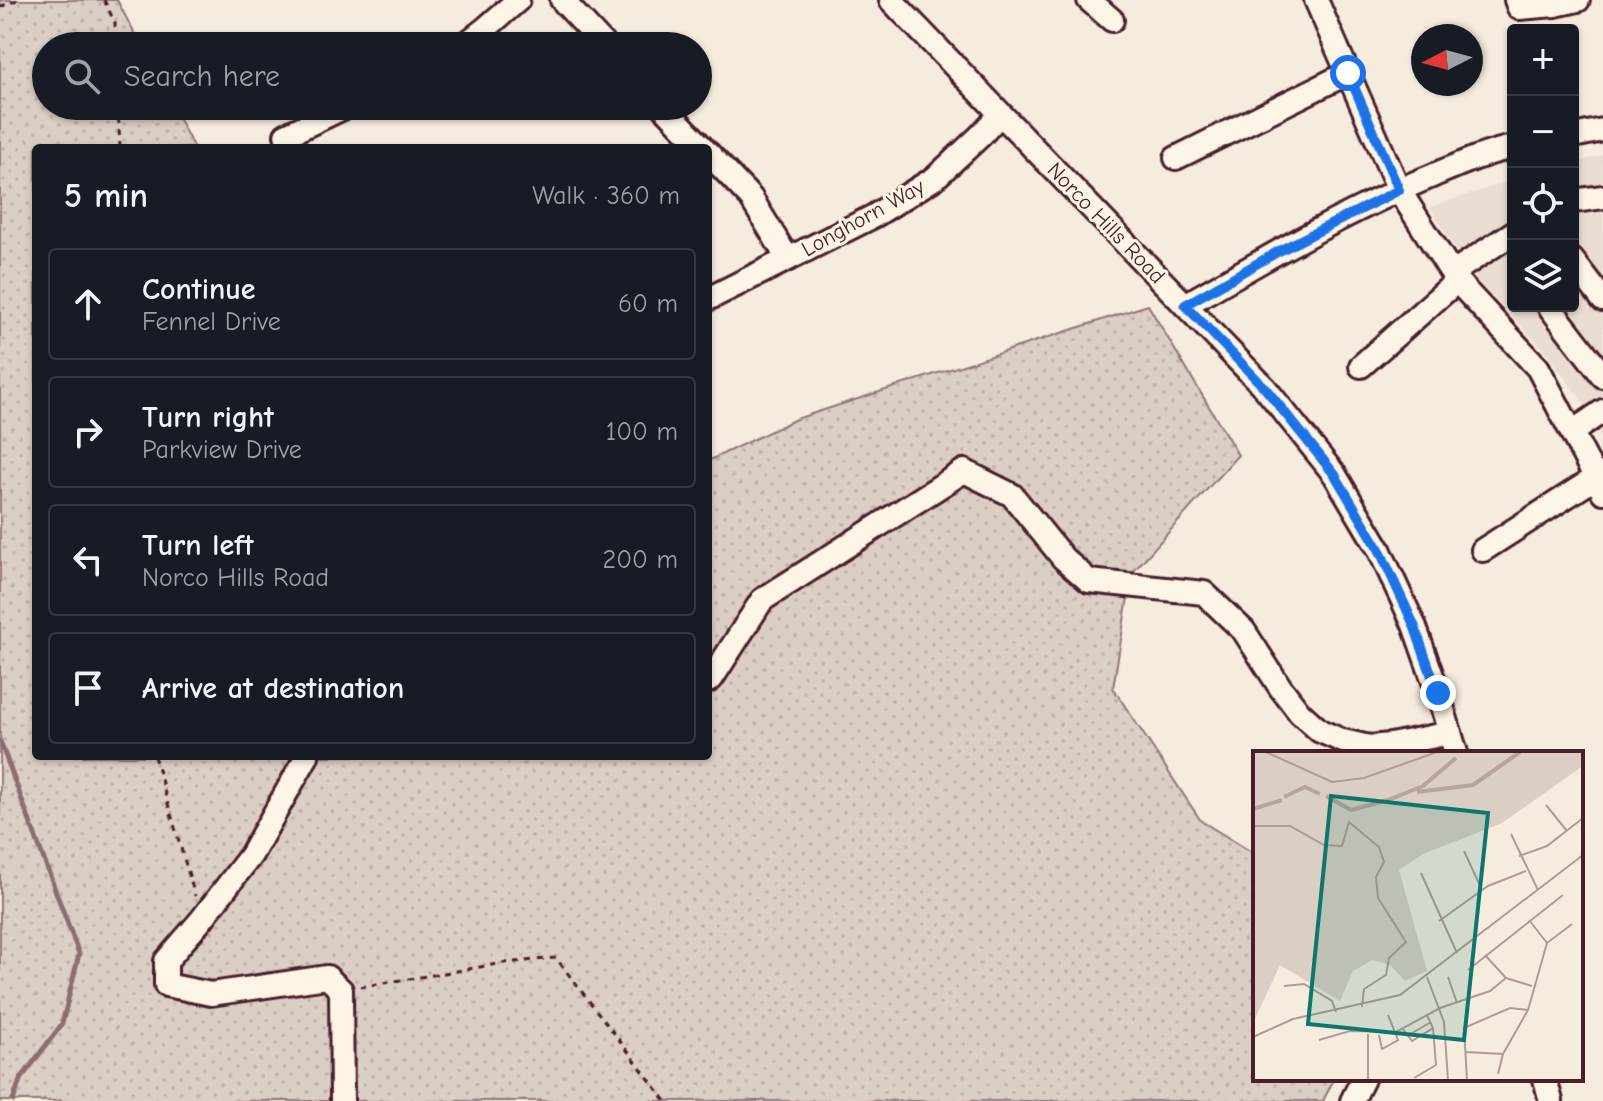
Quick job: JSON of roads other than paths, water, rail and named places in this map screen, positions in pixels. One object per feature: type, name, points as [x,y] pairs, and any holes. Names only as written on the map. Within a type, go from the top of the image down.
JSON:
[{"type":"street","points":[[481,32],[518,0]]},
{"type":"street","points":[[562,0],[592,32]]},
{"type":"street","name":"Norco Hills Road","points":[[891,0],[1265,388],[1335,475],[1379,549],[1414,625],[1453,743]]},
{"type":"street","points":[[1089,0],[1112,20]]},
{"type":"street","points":[[1316,0],[1399,190],[1454,277],[1538,368],[1601,481],[1483,550]]},
{"type":"street","points":[[1517,4],[1555,5],[1578,0]]},
{"type":"street","points":[[1176,158],[1348,73]]},
{"type":"street","name":"Longhorn Way","points":[[712,297],[874,216],[935,178],[1000,114]]},
{"type":"street","points":[[286,135],[318,120]]},
{"type":"street","points":[[676,120],[699,144]]},
{"type":"street","points":[[1579,135],[1603,130]]},
{"type":"street","points":[[1185,305],[1279,251],[1399,190],[1492,151],[1507,148]]},
{"type":"street","points":[[712,157],[751,198],[788,259]]},
{"type":"street","points":[[1579,200],[1603,197]]},
{"type":"street","points":[[1361,366],[1454,277],[1507,246]]},
{"type":"street","points":[[1579,269],[1603,300]]},
{"type":"street","points":[[1554,312],[1603,376]]},
{"type":"street","points":[[1572,432],[1603,411]]},
{"type":"street","points":[[712,678],[762,600],[964,471],[1012,495],[1063,558],[1089,581],[1204,593],[1244,631],[1280,687],[1300,713],[1320,731],[1369,747],[1453,743]]},
{"type":"street","points":[[305,760],[251,855],[166,961],[166,985],[211,994],[327,977],[341,990],[342,1101]]},
{"type":"street","points":[[1352,1101],[1362,1081]]},
{"type":"street","points":[[1546,1081],[1551,1101]]},
{"type":"waterway","points":[[0,741],[79,954],[62,1024],[20,1080],[13,1101]]}]
